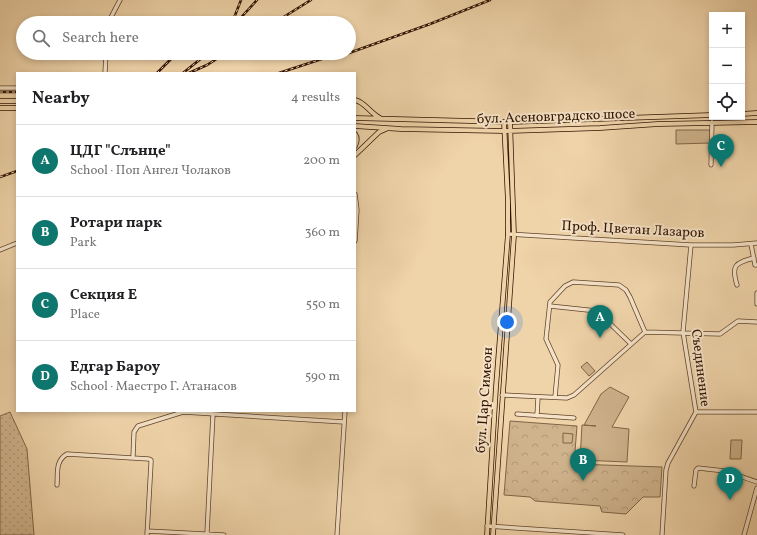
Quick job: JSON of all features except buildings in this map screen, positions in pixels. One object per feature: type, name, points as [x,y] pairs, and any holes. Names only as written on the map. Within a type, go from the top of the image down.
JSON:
[{"type":"main road","points":[[0,101],[16,101]]},
{"type":"main road","points":[[356,101],[364,105],[371,113],[384,120]]},
{"type":"main road","points":[[0,108],[16,108]]},
{"type":"main road","points":[[745,114],[757,113]]},
{"type":"main road","name":"бул. Асеновградско шосе","points":[[356,118],[384,120],[510,122],[709,115]]},
{"type":"main road","name":"бул. Цар Симеон","points":[[487,535],[496,387],[508,234],[504,122]]},
{"type":"main road","name":"бул. Цар Симеон","points":[[493,535],[514,235],[510,122]]},
{"type":"main road","name":"бул. Асеновградско шосе","points":[[356,126],[510,131],[712,122],[757,122]]},
{"type":"main road","points":[[356,154],[379,132],[388,128]]},
{"type":"street","points":[[110,16],[120,0]]},
{"type":"street","points":[[105,72],[106,60]]},
{"type":"street","points":[[0,88],[16,88]]},
{"type":"street","points":[[711,165],[712,122]]},
{"type":"street","points":[[356,202],[356,226]]},
{"type":"street","name":"Проф. Цветан Лазаров","points":[[508,234],[691,245],[757,243]]},
{"type":"street","points":[[0,250],[16,243]]},
{"type":"street","points":[[751,244],[757,265]]},
{"type":"street","name":"Съединение","points":[[662,535],[666,470],[696,412],[682,332],[691,245]]},
{"type":"street","points":[[737,285],[733,274],[735,267],[739,262],[754,258]]},
{"type":"street","points":[[555,397],[558,365],[546,339],[550,302],[565,286],[573,282],[619,285],[626,290],[630,297],[645,332]]},
{"type":"street","points":[[757,293],[757,304]]},
{"type":"street","points":[[550,306],[597,311],[631,344]]},
{"type":"street","points":[[502,395],[567,398],[574,395],[645,332],[720,334],[738,321],[757,322]]},
{"type":"street","points":[[537,416],[538,397]]},
{"type":"street","points":[[133,457],[134,432],[138,426],[183,412],[344,422]]},
{"type":"street","points":[[337,535],[345,412]]},
{"type":"street","points":[[696,412],[757,412]]},
{"type":"street","points":[[207,534],[213,414]]},
{"type":"street","points":[[517,414],[574,418]]},
{"type":"street","points":[[57,485],[59,463],[61,457],[67,454],[149,458],[151,463],[147,533],[224,535]]},
{"type":"street","points":[[694,486],[696,470],[698,468],[725,471],[757,482]]},
{"type":"street","points":[[744,535],[757,488]]},
{"type":"street","points":[[487,526],[623,535]]},
{"type":"street","points":[[541,529],[541,535]]},
{"type":"green space","points":[[676,130],[710,130],[711,143],[676,144]]},
{"type":"green space","points":[[587,362],[595,371],[589,376],[581,367]]},
{"type":"green space","points":[[610,387],[629,397],[612,427],[629,429],[627,462],[580,460],[582,425],[596,426],[584,425],[601,394]]},
{"type":"green space","points":[[10,412],[27,449],[34,535],[0,535],[0,416]]},
{"type":"green space","points":[[510,421],[577,426],[574,464],[662,467],[660,497],[643,497],[626,514],[602,512],[600,506],[535,501],[530,497],[504,495]]},
{"type":"green space","points":[[563,433],[573,434],[572,443],[563,443]]},
{"type":"green space","points":[[731,440],[742,440],[741,459],[730,459]]},
{"type":"railway","points":[[235,16],[241,0]]},
{"type":"railway","points":[[242,16],[257,0]]},
{"type":"railway","points":[[285,16],[311,0]]},
{"type":"railway","points":[[356,50],[430,24],[490,0]]},
{"type":"railway","points":[[158,72],[170,60]]},
{"type":"railway","points":[[184,72],[199,60]]},
{"type":"railway","points":[[191,72],[215,60]]},
{"type":"railway","points":[[282,72],[319,60]]},
{"type":"railway","points":[[0,92],[16,92]]},
{"type":"railway","points":[[0,177],[16,171]]},
{"type":"place","name":"Секция E","points":[[721,167]]},
{"type":"place","name":"ЦДГ \"Слънце\"","points":[[600,338]]},
{"type":"place","name":"Ротари парк","points":[[583,481]]},
{"type":"place","name":"Едгар Бароу","points":[[730,500]]}]
